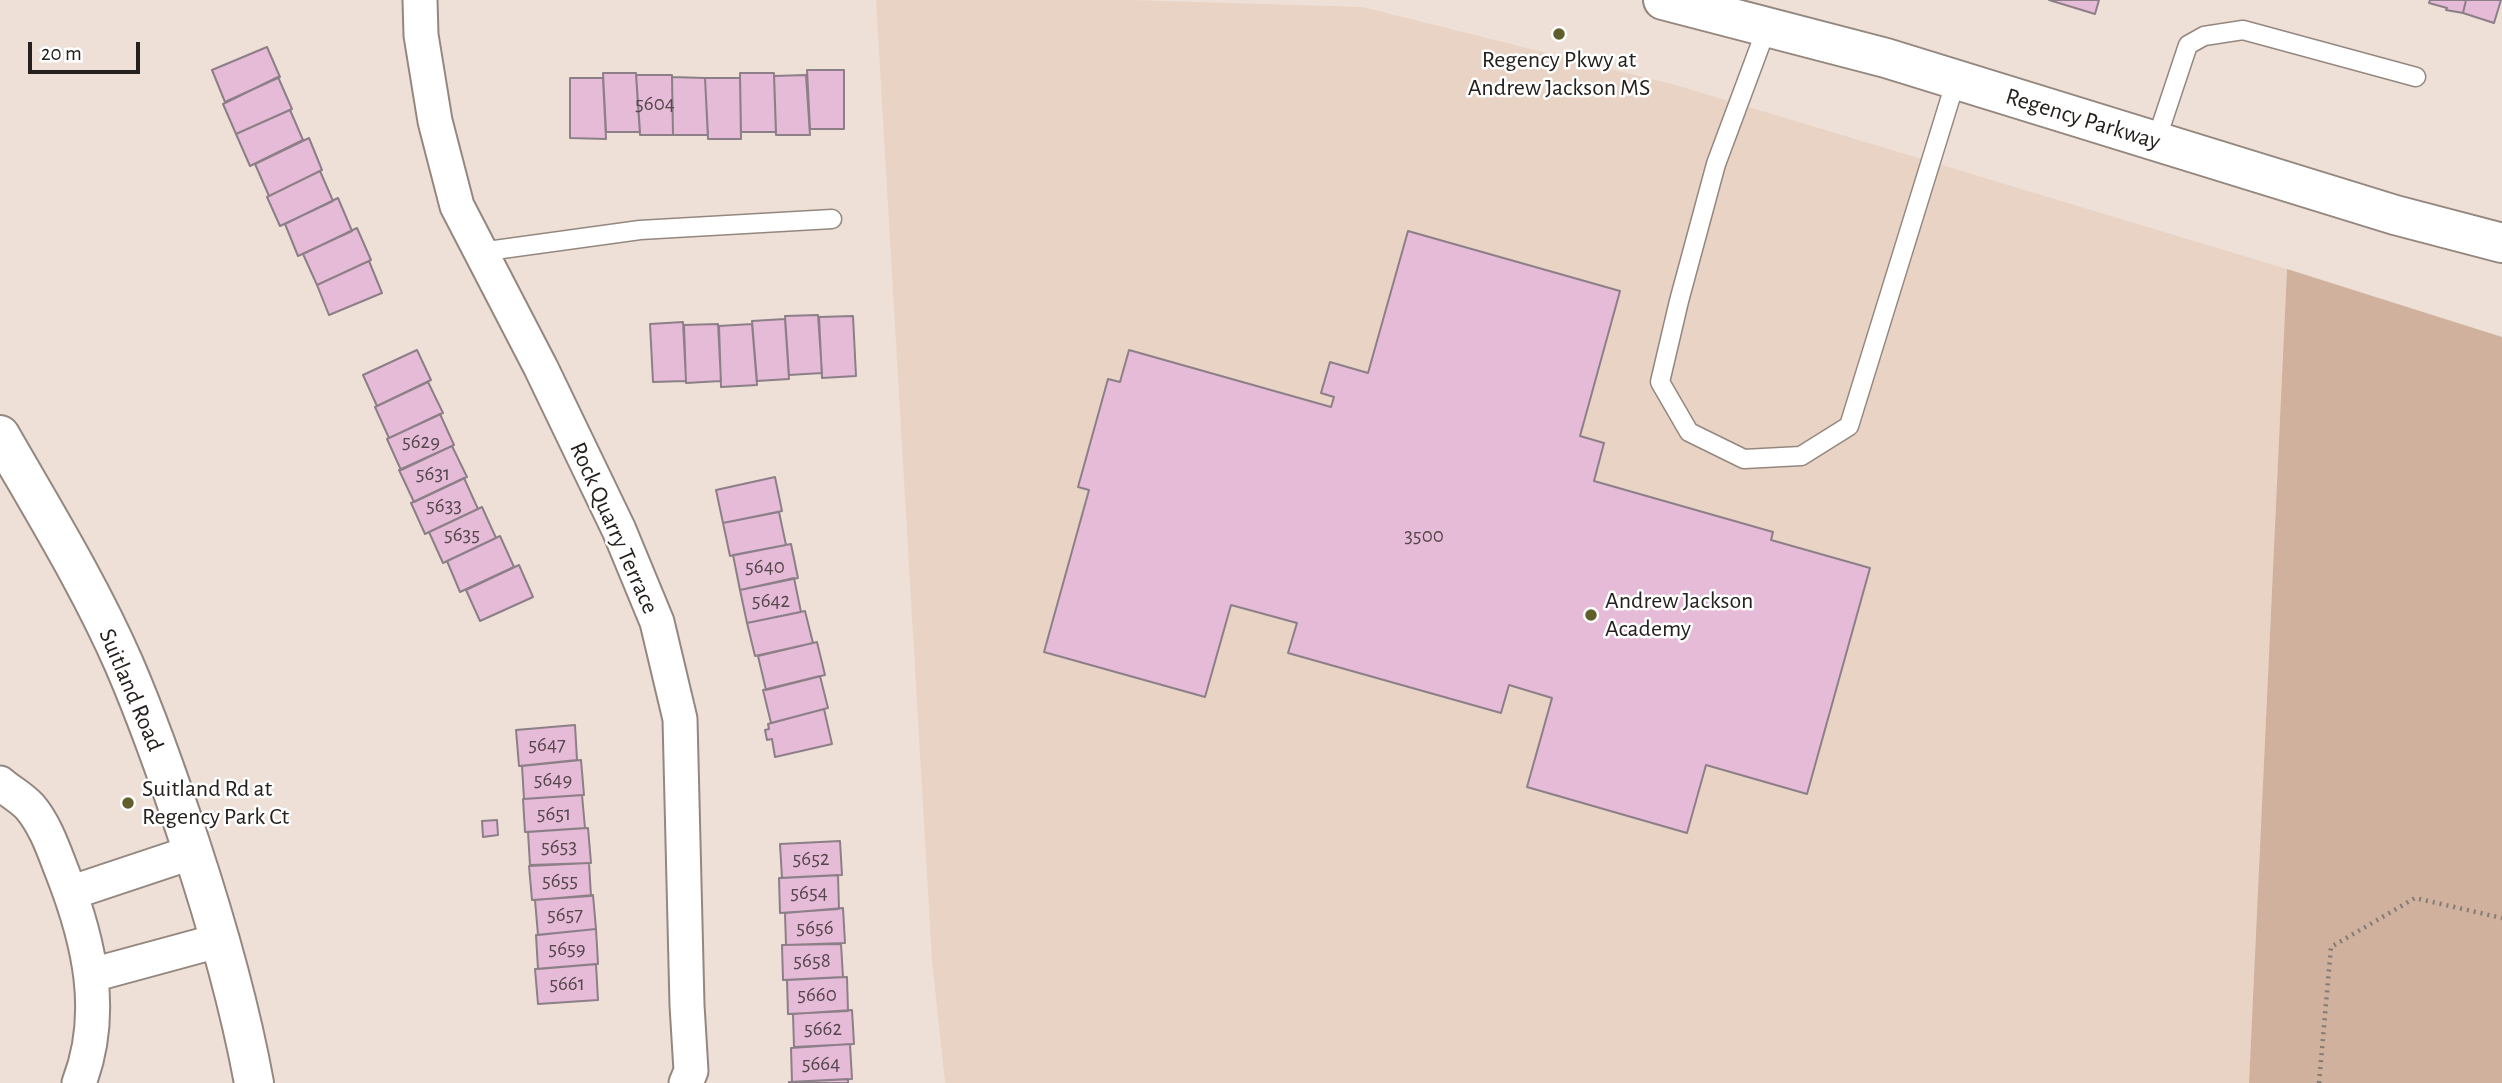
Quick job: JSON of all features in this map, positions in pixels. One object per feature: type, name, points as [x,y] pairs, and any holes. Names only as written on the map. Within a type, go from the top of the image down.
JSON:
[{"type":"street","name":"Rock Quarry Terrace","points":[[420,0],[421,35],[435,121],[457,206],[541,368],[619,530],[657,622],[680,719],[691,1071],[686,1083]]},
{"type":"street","name":"Regency Parkway","points":[[1663,0],[1886,58],[2395,215],[2502,243]]},
{"type":"street","name":"Suitland Road","points":[[0,435],[77,570],[123,663],[173,790],[221,940],[244,1030],[254,1083]]},
{"type":"street","points":[[0,783],[29,806],[50,839],[83,931],[92,975],[93,1030],[79,1083]]},
{"type":"street","points":[[70,892],[193,852]]},
{"type":"street","points":[[92,975],[221,940]]},
{"type":"lane","points":[[1767,27],[1716,164],[1660,383],[1689,432],[1744,459],[1801,456],[1849,426],[1956,80]]},
{"type":"lane","points":[[2155,141],[2188,45],[2204,36],[2243,30],[2416,77]]},
{"type":"lane","points":[[480,252],[640,230],[832,219]]},
{"type":"path","points":[[2319,1083],[2331,947],[2415,898],[2502,918]]},
{"type":"shaded area","name":"Andrew Jackson Academy","points":[[876,0],[1130,0],[1362,7],[1679,86],[2287,269],[2249,1083],[945,1083],[932,960]]},
{"type":"shaded area","points":[[2287,269],[2502,337],[2502,1083],[2249,1083]]},
{"type":"building","points":[[2049,0],[2099,0],[2095,14]]},
{"type":"building","points":[[2430,0],[2466,0],[2463,13],[2446,10],[2447,8],[2429,3]]},
{"type":"building","points":[[2466,0],[2501,0],[2494,23],[2463,13]]},
{"type":"building","points":[[267,47],[280,77],[225,102],[212,70]]},
{"type":"building","points":[[807,70],[844,70],[844,129],[810,129]]},
{"type":"building","points":[[603,73],[636,73],[640,132],[606,132]]},
{"type":"building","points":[[740,73],[774,73],[776,132],[741,132]]},
{"type":"building","points":[[636,75],[672,75],[673,135],[640,135]]},
{"type":"building","points":[[806,75],[810,135],[776,135],[774,76]]},
{"type":"building","points":[[278,77],[292,109],[236,134],[223,104]]},
{"type":"building","points":[[672,77],[705,78],[708,135],[673,135]]},
{"type":"building","points":[[570,78],[603,78],[606,139],[570,138]]},
{"type":"building","points":[[705,78],[740,78],[741,139],[708,139]]},
{"type":"building","points":[[290,110],[303,140],[250,166],[236,134]]},
{"type":"building","points":[[309,138],[322,170],[269,196],[255,164]]},
{"type":"building","points":[[320,171],[333,201],[280,226],[267,197]]},
{"type":"building","points":[[338,198],[352,231],[298,256],[285,224]]},
{"type":"building","points":[[357,228],[371,260],[317,285],[303,254]]},
{"type":"building","points":[[1408,231],[1620,291],[1580,436],[1604,443],[1594,481],[1773,532],[1771,540],[1870,568],[1807,794],[1706,765],[1687,833],[1527,787],[1552,698],[1509,685],[1501,713],[1288,653],[1297,623],[1231,605],[1205,697],[1044,652],[1089,490],[1078,487],[1108,379],[1120,382],[1129,350],[1331,407],[1334,397],[1321,393],[1330,362],[1368,373]]},
{"type":"building","points":[[369,261],[382,293],[329,315],[317,285]]},
{"type":"building","points":[[818,315],[822,373],[789,375],[785,316]]},
{"type":"building","points":[[853,316],[856,376],[822,378],[819,317]]},
{"type":"building","points":[[785,319],[789,379],[757,381],[752,321]]},
{"type":"building","points":[[683,322],[686,381],[653,382],[650,324]]},
{"type":"building","points":[[718,324],[721,381],[686,383],[684,325]]},
{"type":"building","points":[[752,324],[757,385],[721,387],[719,326]]},
{"type":"building","points":[[417,350],[431,380],[377,406],[363,375]]},
{"type":"building","points":[[428,382],[443,413],[389,438],[375,407]]},
{"type":"building","points":[[440,414],[454,445],[401,470],[387,439]]},
{"type":"building","points":[[452,446],[467,477],[414,502],[399,470]]},
{"type":"building","points":[[775,477],[782,511],[723,523],[716,490]]},
{"type":"building","points":[[464,478],[478,509],[425,534],[411,503]]},
{"type":"building","points":[[482,507],[496,538],[443,563],[429,532]]},
{"type":"building","points":[[779,512],[786,545],[730,556],[723,523]]},
{"type":"building","points":[[500,536],[514,567],[460,592],[447,561]]},
{"type":"building","points":[[791,544],[798,578],[740,590],[733,555]]},
{"type":"building","points":[[519,565],[533,597],[480,621],[466,590]]},
{"type":"building","points":[[794,578],[801,612],[747,623],[740,590]]},
{"type":"building","points":[[805,611],[813,643],[755,656],[747,623]]},
{"type":"building","points":[[817,642],[825,675],[766,690],[758,656]]},
{"type":"building","points":[[820,676],[828,708],[771,723],[763,690]]},
{"type":"building","points":[[824,709],[832,744],[775,757],[772,739],[767,740],[765,730],[769,729],[768,724]]},
{"type":"building","points":[[575,725],[577,760],[519,766],[516,730]]},
{"type":"building","points":[[581,760],[584,795],[524,799],[522,766]]},
{"type":"building","points":[[582,795],[585,828],[525,832],[523,799]]},
{"type":"building","points":[[497,820],[498,835],[483,837],[482,821]]},
{"type":"building","points":[[588,828],[591,863],[530,865],[528,832]]},
{"type":"building","points":[[840,841],[842,875],[782,878],[780,844]]},
{"type":"building","points":[[589,863],[591,896],[532,900],[529,866]]},
{"type":"building","points":[[838,875],[839,909],[780,913],[779,878]]},
{"type":"building","points":[[593,895],[596,929],[538,935],[535,900]]},
{"type":"building","points":[[843,908],[845,943],[786,945],[785,913]]},
{"type":"building","points":[[596,929],[598,964],[538,969],[536,935]]},
{"type":"building","points":[[841,944],[843,977],[783,980],[782,945]]},
{"type":"building","points":[[596,964],[598,1000],[538,1004],[535,969]]},
{"type":"building","points":[[847,977],[848,1011],[788,1014],[787,980]]},
{"type":"building","points":[[852,1010],[854,1044],[794,1047],[793,1014]]},
{"type":"building","points":[[850,1044],[852,1079],[792,1082],[791,1048]]},
{"type":"building","points":[[848,1079],[848,1083],[789,1083],[789,1082]]},
{"type":"place","name":"Regency Pkwy at Andrew Jackson MS","points":[[1559,34]]},
{"type":"place","name":"Andrew Jackson Academy","points":[[1591,615]]},
{"type":"place","name":"Suitland Rd at Regency Park Ct","points":[[128,803]]}]
